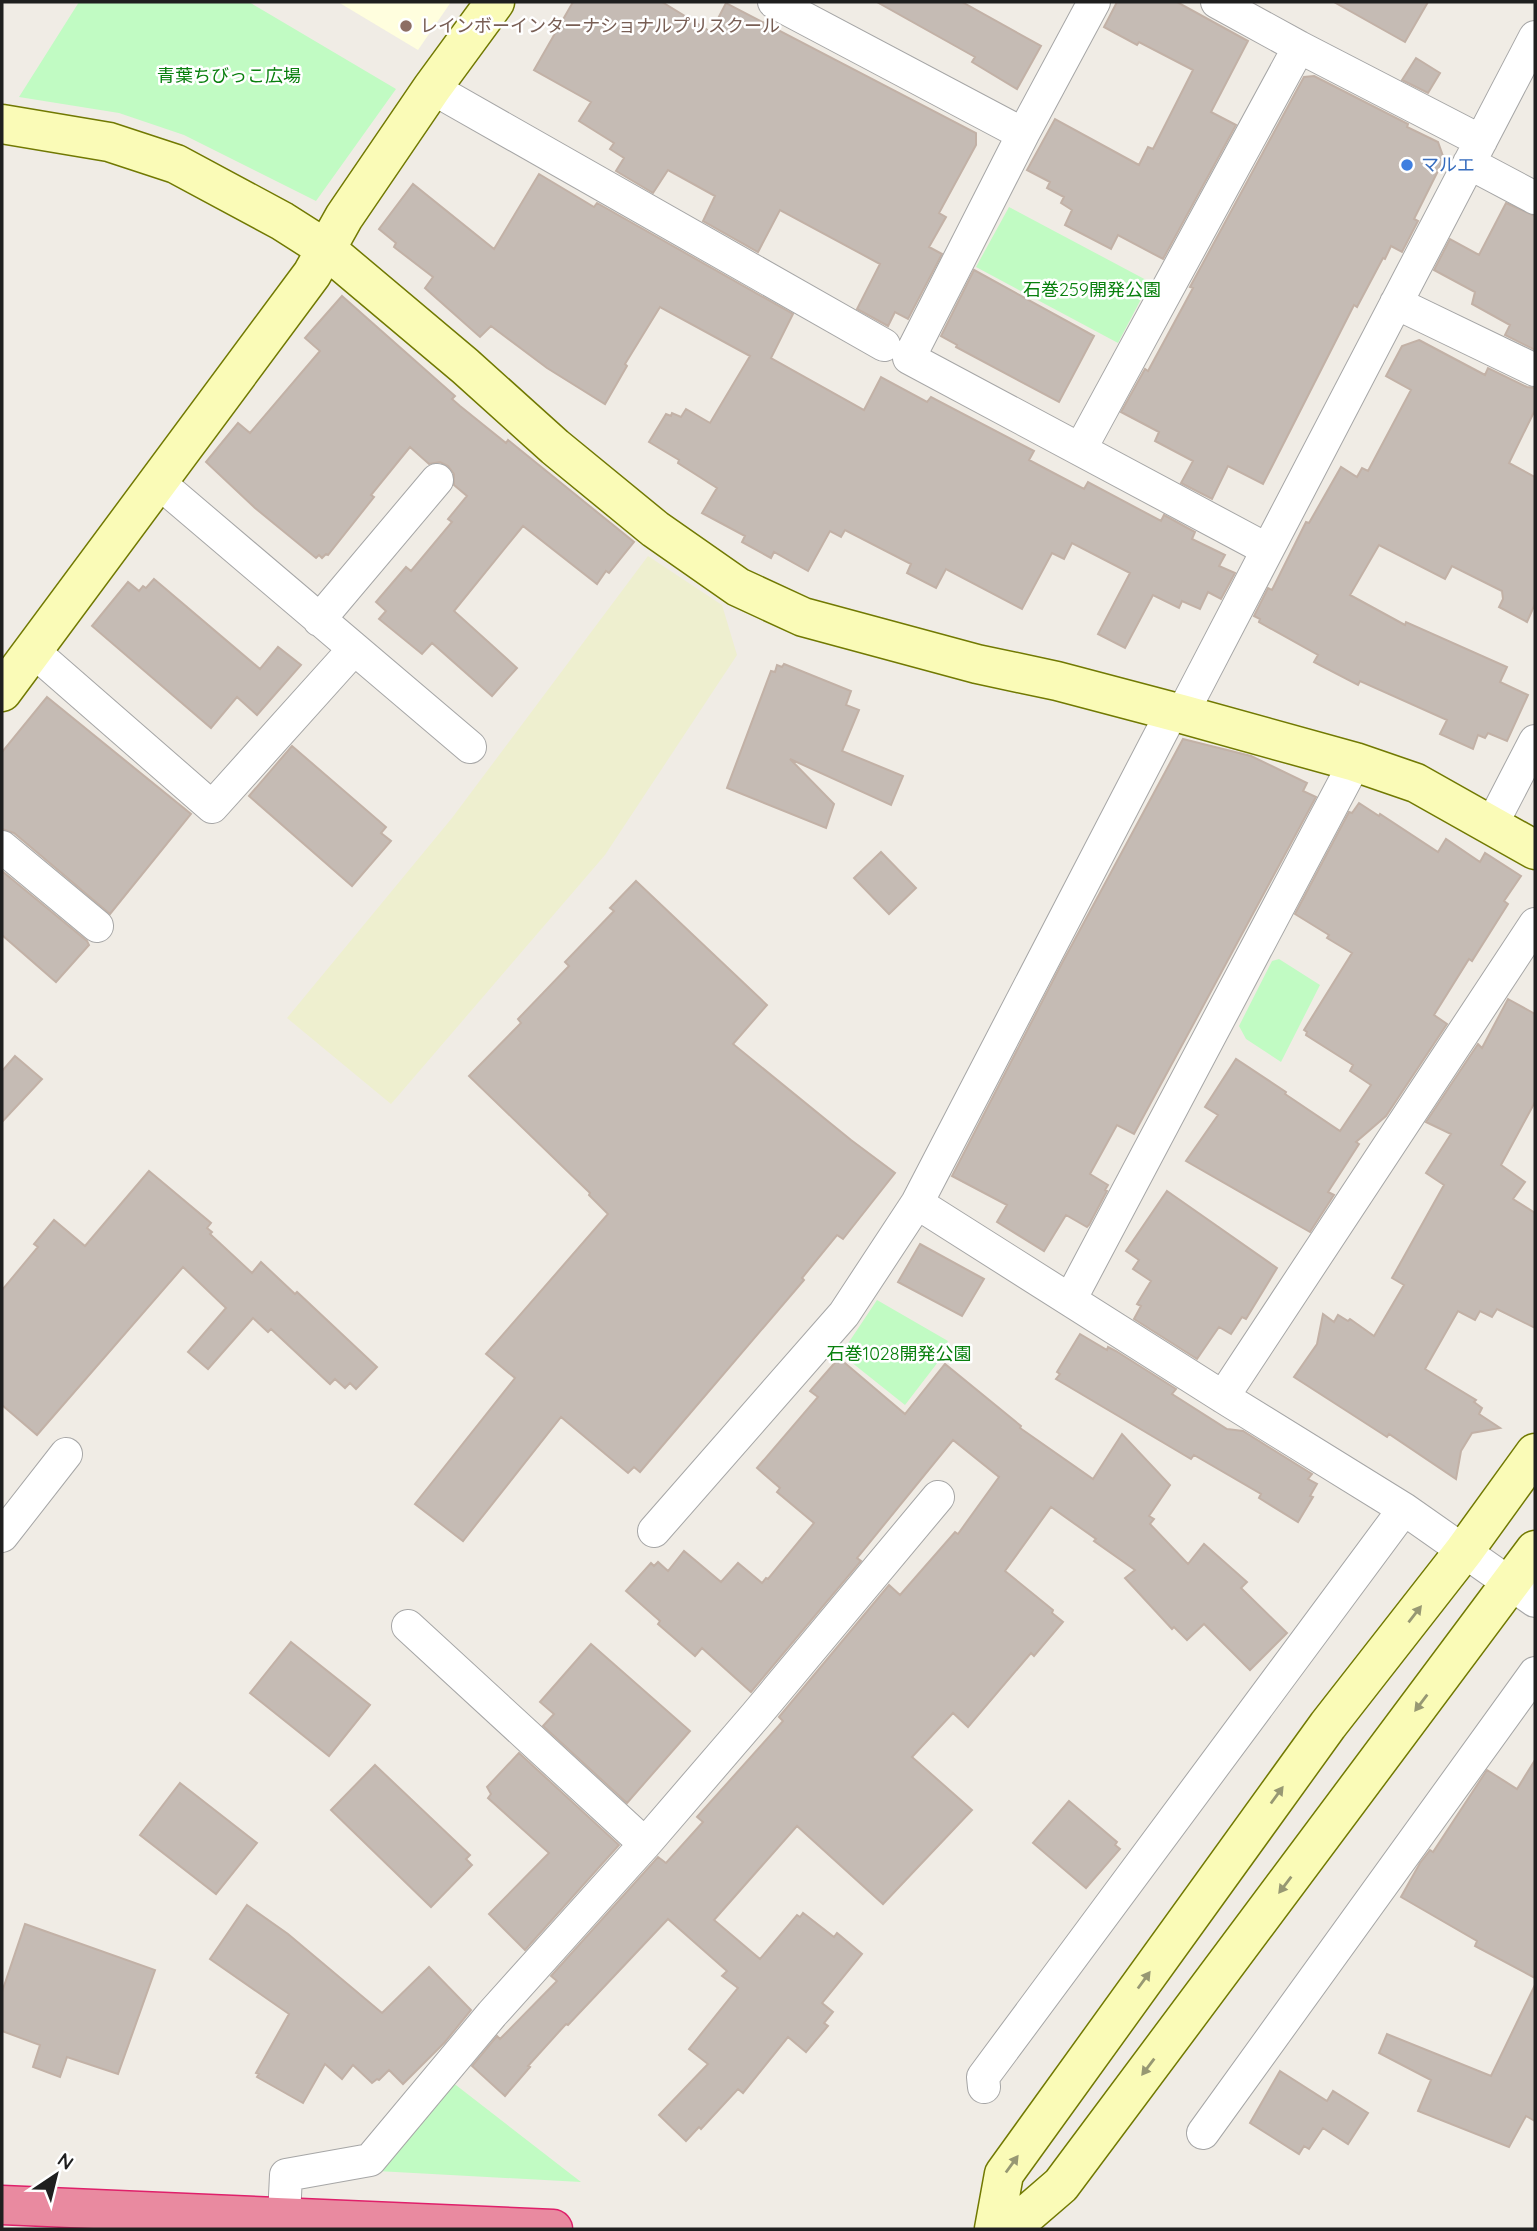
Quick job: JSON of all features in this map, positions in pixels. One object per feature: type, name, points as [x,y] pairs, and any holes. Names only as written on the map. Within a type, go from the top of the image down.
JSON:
[{"type":"highway","points":[[2,2205],[553,2229]]},
{"type":"street","points":[[2,692],[312,274],[344,217],[432,88],[495,2]]},
{"type":"street","points":[[774,2],[1023,134]]},
{"type":"street","points":[[1094,2],[1023,134],[909,358],[1266,549]]},
{"type":"street","points":[[1217,2],[1475,152],[1535,198]]},
{"type":"street","points":[[654,1531],[844,1314],[917,1203],[1535,37]]},
{"type":"street","points":[[1081,448],[1298,47]]},
{"type":"street","points":[[432,88],[884,345]]},
{"type":"street","points":[[2,124],[109,142],[176,164],[282,221],[326,249],[655,529],[738,586],[803,617],[1177,713],[1355,762],[1416,783],[1535,850]]},
{"type":"street","points":[[1396,303],[1535,370]]},
{"type":"street","points":[[319,620],[437,480]]},
{"type":"street","points":[[157,481],[470,747]]},
{"type":"street","points":[[32,650],[212,807],[354,649]]},
{"type":"street","points":[[1492,825],[1535,741]]},
{"type":"street","points":[[1070,1300],[1355,762]]},
{"type":"street","points":[[2,847],[97,926]]},
{"type":"street","points":[[1223,1397],[1535,924]]},
{"type":"street","points":[[917,1203],[1404,1509],[1523,1593]]},
{"type":"street","points":[[994,2229],[1004,2174],[1328,1724],[1464,1551],[1535,1453]]},
{"type":"street","points":[[2,1536],[66,1454]]},
{"type":"street","points":[[284,2217],[286,2175],[370,2160],[492,2014],[645,1844],[938,1497]]},
{"type":"street","points":[[984,2087],[983,2077],[1404,1509]]},
{"type":"street","points":[[1010,2229],[1061,2185],[1523,1593],[1535,1550]]},
{"type":"street","points":[[408,1626],[645,1844]]},
{"type":"street","points":[[1203,2133],[1535,1673]]},
{"type":"shaded area","name":"レインボーインターナショナルプリスクール","points":[[338,2],[451,2],[418,50]]},
{"type":"shaded area","points":[[648,556],[722,605],[737,655],[605,855],[391,1104],[287,1018],[452,818]]},
{"type":"green space","name":"青葉ちびっこ広場","points":[[79,2],[249,2],[396,89],[316,201],[184,135],[119,113],[19,97]]},
{"type":"green space","name":"石巻259開発公園","points":[[1009,207],[1150,282],[1118,343],[976,267]]},
{"type":"green space","points":[[1279,959],[1320,985],[1281,1062],[1246,1039],[1239,1026],[1272,961]]},
{"type":"green space","name":"石巻1028開発公園","points":[[877,1300],[948,1341],[938,1362],[905,1405],[841,1354]]},
{"type":"green space","points":[[452,2082],[581,2182],[377,2171]]},
{"type":"building","points":[[573,2],[662,2],[711,32],[726,3],[976,133],[976,145],[939,213],[946,217],[929,247],[942,254],[908,319],[895,312],[888,326],[857,309],[880,264],[780,210],[758,252],[703,221],[715,196],[668,170],[653,193],[616,171],[624,158],[610,149],[614,143],[579,121],[591,102],[534,70]]},
{"type":"building","points":[[877,2],[962,2],[1041,46],[1017,89],[972,62],[975,57]]},
{"type":"building","points":[[1117,2],[1177,2],[1248,41],[1211,112],[1236,125],[1163,259],[1118,235],[1111,249],[1065,225],[1072,210],[1061,203],[1064,197],[1047,188],[1050,182],[1027,170],[1055,119],[1139,165],[1148,147],[1153,149],[1193,70],[1104,27]]},
{"type":"building","points":[[1334,2],[1428,2],[1405,42]]},
{"type":"building","points":[[1416,58],[1440,73],[1428,93],[1402,80]]},
{"type":"building","points":[[1314,76],[1438,142],[1444,159],[1414,219],[1418,221],[1402,252],[1391,246],[1357,307],[1354,305],[1263,484],[1228,466],[1212,499],[1181,483],[1193,461],[1155,441],[1159,432],[1121,412],[1145,369],[1148,371],[1193,288],[1190,287],[1304,77]]},
{"type":"building","points":[[539,174],[594,207],[597,203],[793,314],[771,358],[864,410],[881,377],[927,402],[931,397],[1034,451],[1029,460],[1084,489],[1088,482],[1161,521],[1164,515],[1195,532],[1192,539],[1225,555],[1219,566],[1235,573],[1221,599],[1208,592],[1200,609],[1182,601],[1179,608],[1153,595],[1125,648],[1098,634],[1130,573],[1072,543],[1064,559],[1052,553],[1022,609],[946,569],[936,588],[907,573],[911,564],[845,530],[841,537],[830,531],[808,571],[774,552],[771,558],[742,542],[745,536],[702,513],[717,488],[649,442],[666,414],[671,416],[672,413],[681,417],[686,409],[710,423],[750,356],[660,307],[625,364],[627,366],[605,404],[547,368],[491,326],[480,337],[425,288],[433,277],[394,247],[396,243],[379,229],[413,184],[494,249]]},
{"type":"building","points":[[1506,203],[1535,216],[1535,350],[1505,335],[1510,325],[1472,304],[1475,292],[1434,270],[1450,239],[1479,255]]},
{"type":"building","points":[[974,270],[1094,336],[1059,402],[956,347],[957,345],[941,336]]},
{"type":"building","points":[[342,296],[455,396],[452,399],[460,406],[506,443],[508,440],[634,542],[597,584],[523,526],[454,611],[517,668],[492,696],[432,643],[422,654],[379,619],[386,611],[376,602],[406,567],[411,571],[452,522],[448,519],[467,496],[454,485],[454,474],[448,466],[440,462],[429,464],[410,447],[328,555],[322,558],[319,555],[316,558],[255,508],[206,462],[238,423],[250,433],[320,351],[305,338]]},
{"type":"building","points":[[1419,340],[1485,375],[1488,368],[1527,387],[1535,388],[1535,410],[1509,463],[1535,477],[1535,604],[1527,622],[1499,607],[1503,599],[1502,591],[1452,566],[1445,579],[1379,545],[1350,595],[1405,625],[1406,622],[1507,667],[1500,682],[1528,695],[1507,741],[1488,733],[1485,738],[1478,735],[1473,749],[1440,734],[1447,720],[1360,681],[1358,685],[1314,662],[1318,655],[1259,622],[1260,619],[1254,616],[1268,588],[1272,590],[1306,522],[1309,523],[1341,467],[1357,477],[1362,468],[1368,471],[1411,390],[1386,376],[1402,346]]},
{"type":"building","points":[[154,579],[260,669],[278,647],[301,665],[257,715],[237,697],[211,728],[92,626],[128,582],[139,591]]},
{"type":"building","points":[[784,664],[851,691],[846,705],[859,710],[842,751],[903,776],[891,805],[790,759],[834,804],[826,828],[727,788],[771,671],[775,672],[777,665],[782,667]]},
{"type":"building","points":[[47,697],[191,814],[110,914],[14,833],[2,829],[2,752]]},
{"type":"building","points":[[1183,739],[1251,756],[1307,783],[1303,791],[1316,797],[1134,1134],[1117,1125],[1090,1174],[1108,1185],[1089,1225],[1087,1227],[1066,1215],[1044,1251],[997,1222],[1007,1205],[952,1176],[1061,965]]},
{"type":"building","points":[[292,746],[386,827],[381,833],[391,841],[352,886],[249,796]]},
{"type":"building","points":[[1359,803],[1438,852],[1446,839],[1480,862],[1485,853],[1521,876],[1504,901],[1508,904],[1434,1015],[1447,1024],[1386,1116],[1356,1142],[1359,1144],[1328,1192],[1334,1195],[1310,1232],[1186,1161],[1218,1115],[1205,1107],[1236,1059],[1340,1131],[1371,1085],[1350,1071],[1353,1065],[1306,1035],[1304,1030],[1352,953],[1295,914],[1349,812],[1352,813]]},
{"type":"building","points":[[881,852],[916,888],[889,914],[854,878]]},
{"type":"building","points":[[2,871],[89,945],[56,982],[2,935]]},
{"type":"building","points":[[636,881],[767,1005],[733,1044],[895,1173],[843,1239],[837,1235],[802,1278],[804,1280],[640,1472],[634,1467],[628,1473],[561,1417],[463,1541],[415,1504],[515,1378],[486,1354],[608,1214],[590,1193],[469,1076],[521,1023],[518,1019],[569,966],[565,962],[614,911],[610,908]]},
{"type":"building","points":[[1508,999],[1535,1014],[1535,1102],[1501,1165],[1525,1182],[1513,1199],[1535,1213],[1535,1328],[1497,1309],[1492,1317],[1480,1311],[1475,1320],[1458,1311],[1425,1369],[1476,1400],[1474,1402],[1482,1408],[1479,1414],[1500,1428],[1472,1433],[1461,1451],[1456,1479],[1389,1434],[1387,1437],[1294,1377],[1317,1344],[1323,1314],[1334,1322],[1338,1315],[1348,1321],[1350,1319],[1374,1336],[1404,1285],[1392,1278],[1444,1185],[1426,1173],[1451,1134],[1426,1122],[1478,1044],[1482,1048]]},
{"type":"building","points":[[15,1056],[42,1079],[2,1122],[2,1071]]},
{"type":"building","points":[[149,1171],[211,1223],[207,1228],[212,1232],[210,1234],[252,1273],[261,1262],[377,1367],[356,1389],[350,1383],[345,1388],[335,1379],[330,1384],[271,1329],[268,1332],[253,1318],[208,1369],[188,1352],[226,1308],[183,1267],[37,1435],[2,1405],[2,1290],[38,1247],[34,1244],[54,1220],[85,1246]]},
{"type":"building","points":[[1167,1191],[1277,1268],[1246,1319],[1242,1317],[1231,1334],[1219,1327],[1197,1359],[1134,1319],[1141,1306],[1137,1304],[1151,1281],[1133,1269],[1139,1260],[1126,1251]]},
{"type":"building","points":[[920,1244],[984,1279],[962,1316],[898,1282]]},
{"type":"building","points":[[1080,1334],[1107,1350],[1108,1347],[1116,1351],[1176,1389],[1172,1394],[1227,1429],[1243,1431],[1312,1474],[1308,1479],[1317,1484],[1310,1496],[1313,1497],[1298,1522],[1259,1498],[1261,1494],[1194,1455],[1191,1459],[1056,1379],[1060,1374],[1057,1372]]},
{"type":"building","points":[[839,1358],[905,1414],[945,1364],[1021,1426],[1020,1428],[1093,1479],[1122,1434],[1170,1485],[1149,1516],[1154,1519],[1150,1524],[1188,1564],[1204,1544],[1247,1582],[1241,1588],[1287,1633],[1250,1670],[1204,1624],[1187,1640],[1174,1627],[1172,1629],[1125,1578],[1135,1570],[1051,1507],[1005,1571],[1053,1610],[1052,1613],[1063,1622],[1034,1656],[1031,1653],[968,1727],[953,1713],[912,1757],[972,1810],[883,1904],[797,1826],[714,1920],[760,1959],[797,1915],[800,1917],[803,1913],[834,1937],[837,1933],[862,1954],[822,2003],[833,2012],[824,2023],[828,2026],[806,2052],[788,2037],[743,2093],[738,2089],[701,2129],[699,2127],[686,2141],[659,2115],[708,2064],[689,2049],[738,1988],[722,1976],[727,1971],[668,1919],[568,2025],[566,2024],[505,2096],[472,2066],[497,2036],[500,2039],[557,1981],[551,1976],[658,1857],[666,1863],[703,1822],[697,1817],[783,1721],[779,1717],[889,1585],[900,1595],[955,1532],[958,1534],[999,1477],[953,1440],[857,1558],[861,1561],[751,1692],[702,1648],[695,1656],[626,1591],[651,1563],[654,1566],[658,1562],[668,1571],[684,1551],[721,1582],[738,1563],[762,1583],[768,1579],[814,1523],[777,1492],[780,1488],[757,1468],[818,1397],[810,1391]]},
{"type":"building","points":[[291,1642],[370,1705],[329,1756],[250,1693]]},
{"type":"building","points":[[591,1644],[690,1731],[627,1803],[543,1726],[554,1714],[540,1702]]},
{"type":"building","points":[[519,1753],[619,1845],[525,1950],[489,1914],[549,1853],[488,1798],[491,1794],[487,1787]]},
{"type":"building","points":[[1535,1760],[1535,1978],[1475,1946],[1477,1941],[1401,1897],[1420,1863],[1430,1850],[1433,1852],[1487,1770],[1517,1789]]},
{"type":"building","points":[[375,1765],[470,1855],[466,1859],[472,1865],[431,1907],[331,1810]]},
{"type":"building","points":[[180,1783],[257,1843],[216,1894],[140,1835]]},
{"type":"building","points":[[1069,1801],[1117,1842],[1115,1845],[1120,1849],[1086,1888],[1033,1843]]},
{"type":"building","points":[[247,1905],[288,1934],[382,2013],[429,1967],[471,2010],[445,2042],[403,2084],[389,2070],[372,2083],[353,2065],[342,2079],[325,2064],[303,2103],[257,2077],[259,2074],[256,2073],[289,2014],[210,1959]]},
{"type":"building","points":[[25,1924],[155,1970],[118,2074],[67,2057],[60,2077],[33,2067],[40,2045],[2,2031],[2,1992]]},
{"type":"building","points":[[1535,1985],[1535,2121],[1526,2116],[1509,2147],[1418,2111],[1431,2080],[1379,2053],[1387,2034],[1491,2076]]},
{"type":"building","points":[[1280,2071],[1327,2101],[1333,2091],[1368,2113],[1348,2144],[1323,2128],[1309,2149],[1304,2146],[1299,2154],[1250,2123]]},
{"type":"place","name":"レインボーインターナショナルプリスクール","points":[[406,26]]},
{"type":"place","name":"マルエ","points":[[1407,165]]}]
